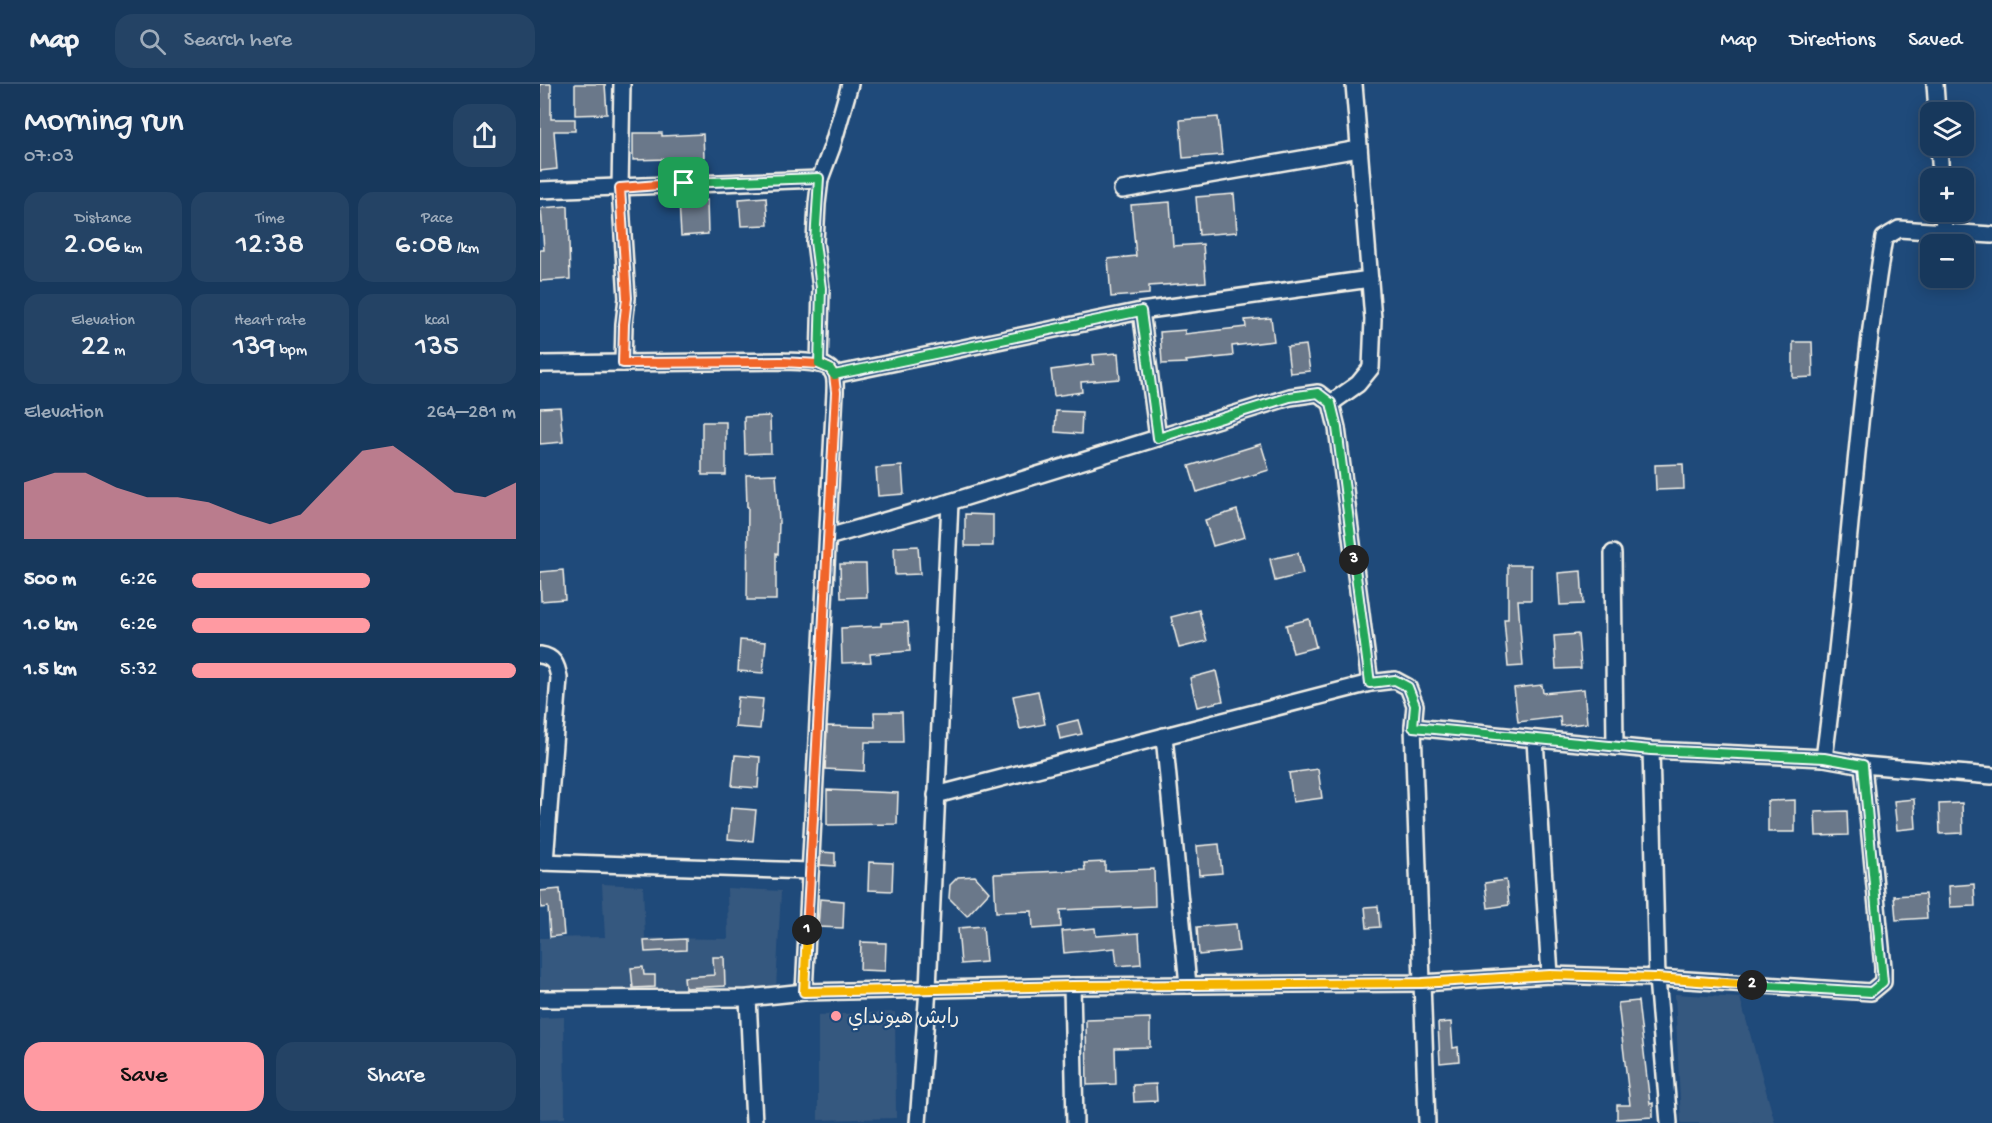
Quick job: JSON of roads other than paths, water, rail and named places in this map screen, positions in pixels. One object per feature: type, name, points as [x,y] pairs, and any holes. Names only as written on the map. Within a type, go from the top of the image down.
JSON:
[{"type":"street","points":[[622,84],[620,188],[627,298],[623,363]]},
{"type":"street","points":[[819,364],[821,288],[815,242],[819,178],[832,147],[850,84]]},
{"type":"street","points":[[1331,403],[1358,384],[1371,368],[1373,319],[1354,84]]},
{"type":"street","points":[[1935,84],[1936,102]]},
{"type":"street","points":[[1122,190],[1359,149]]},
{"type":"street","points":[[540,190],[819,178]]},
{"type":"street","points":[[1944,222],[1944,231]]},
{"type":"street","points":[[1824,758],[1834,689],[1864,375],[1884,238],[1899,229],[1992,235]]},
{"type":"street","points":[[834,375],[1141,311],[1370,279]]},
{"type":"street","points":[[1141,311],[1158,438]]},
{"type":"street","points":[[540,364],[782,362],[819,364],[830,369],[834,375],[836,392],[804,992]]},
{"type":"street","points":[[828,537],[950,502],[1290,397],[1318,393],[1331,403],[1337,428],[1370,683]]},
{"type":"street","points":[[918,1123],[928,989],[950,502]]},
{"type":"street","points":[[1614,553],[1615,747]]},
{"type":"street","points":[[540,655],[549,656],[557,665],[560,678],[543,862],[810,871]]},
{"type":"street","points":[[936,795],[1370,683],[1395,680],[1408,687],[1415,705],[1413,727],[1427,1123]]},
{"type":"street","points":[[1413,727],[1651,750],[1824,758],[1863,765],[1992,776]]},
{"type":"street","points":[[1164,736],[1188,985]]},
{"type":"street","points":[[1535,740],[1550,975]]},
{"type":"street","points":[[1651,750],[1657,978],[1669,1123]]},
{"type":"street","points":[[540,999],[748,998],[804,992],[1072,986],[1422,983],[1550,975],[1657,978],[1871,992],[1883,982],[1863,765]]},
{"type":"street","points":[[1072,986],[1075,1123]]},
{"type":"street","points":[[748,998],[754,1123]]},
{"type":"place","name":"رابش هيونداي","points":[[836,1016]]}]
